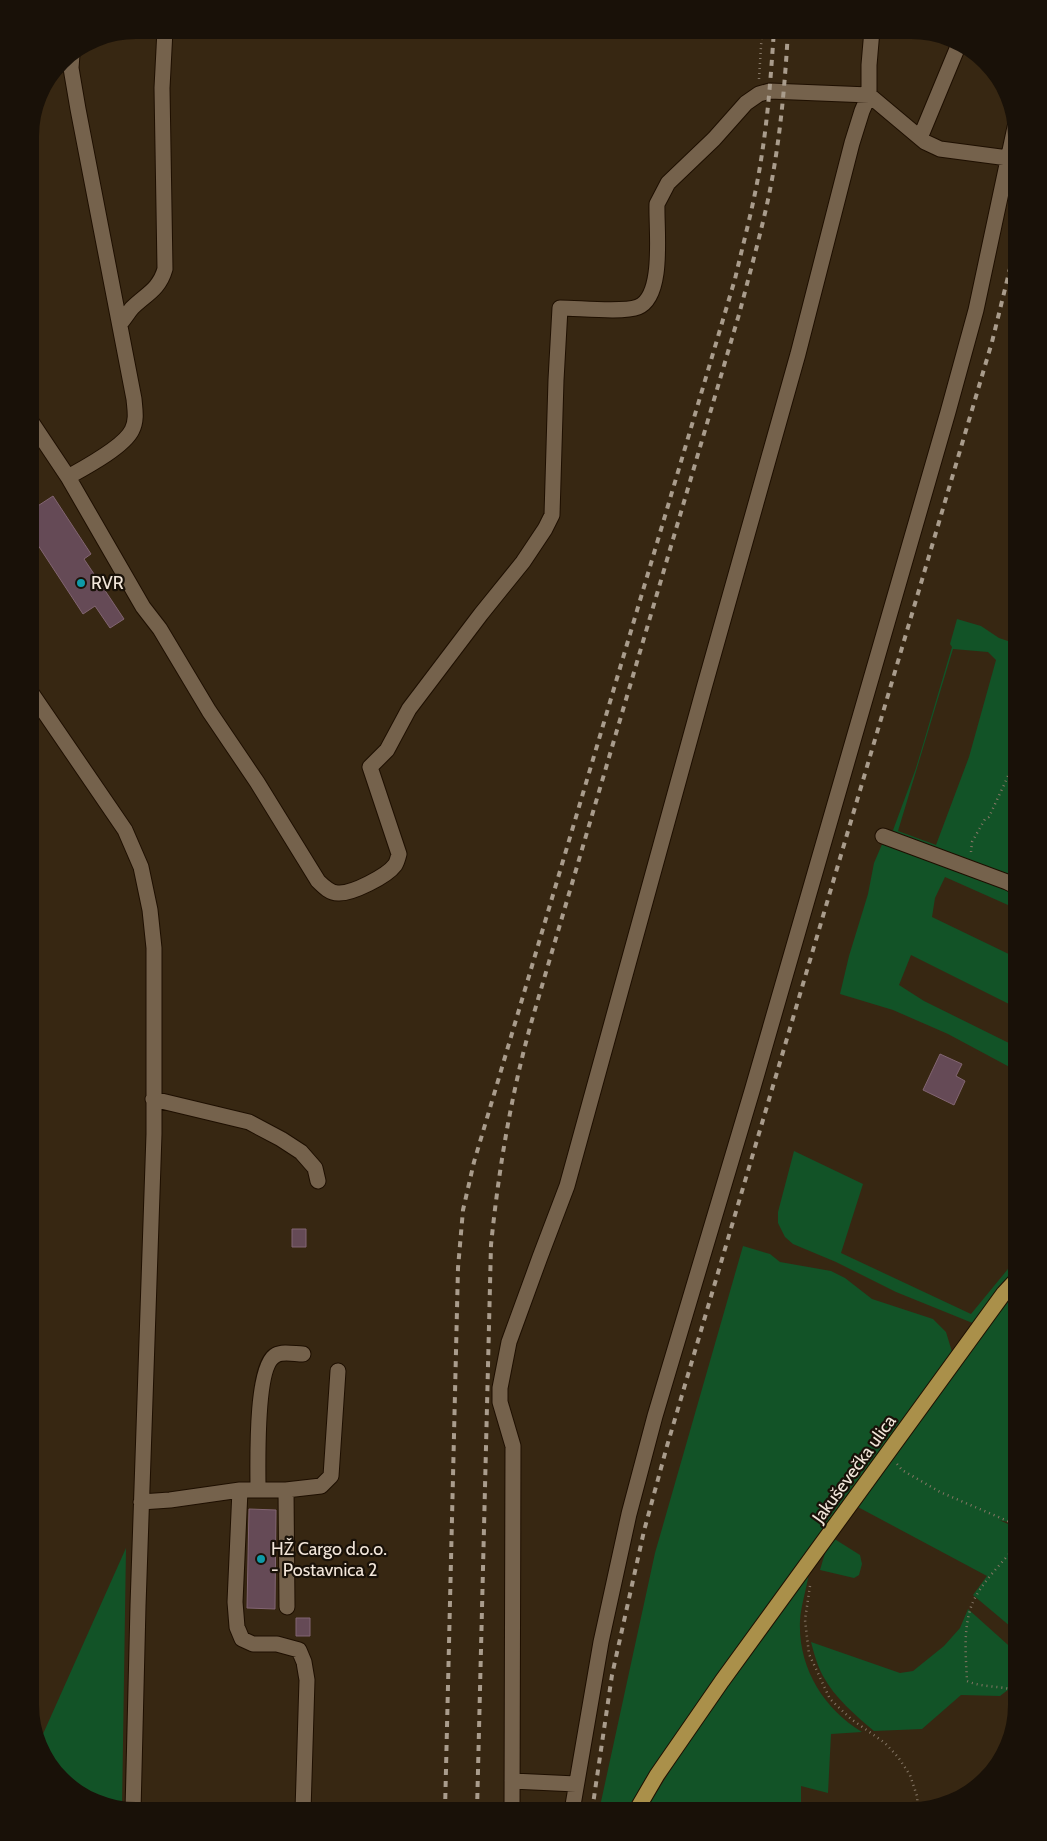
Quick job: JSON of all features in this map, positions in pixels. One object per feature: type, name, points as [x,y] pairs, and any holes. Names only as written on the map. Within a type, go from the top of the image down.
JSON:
[{"type":"main road","name":"Jakuševečka ulica","points":[[641,1802],[657,1775],[722,1681],[1008,1289]]},
{"type":"street","points":[[120,324],[162,279],[164,268],[162,88],[165,39]]},
{"type":"street","points":[[512,1802],[513,1446],[500,1402],[500,1388],[509,1342],[567,1186],[798,354],[852,143],[862,111],[870,95],[869,65],[871,39]]},
{"type":"street","points":[[920,138],[956,50]]},
{"type":"street","points":[[68,477],[106,454],[131,432],[136,417],[71,64]]},
{"type":"street","points":[[39,434],[68,477],[143,607],[160,629],[209,711],[258,782],[318,881],[327,889],[337,893],[348,893],[379,878],[395,865],[399,854],[370,768],[387,750],[409,709],[523,562],[552,515],[560,308],[634,308],[646,300],[652,290],[656,269],[657,204],[668,183],[714,139],[746,103],[758,94],[770,91],[870,95],[920,138],[940,150],[1008,158],[976,310],[948,412],[752,1091],[655,1416],[629,1514],[601,1642],[573,1802]]},
{"type":"street","points":[[39,704],[125,830],[142,867],[150,910],[154,948],[154,1144],[141,1502],[133,1802]]},
{"type":"street","points":[[882,836],[1008,882]]},
{"type":"street","points":[[153,1099],[249,1122],[301,1152],[315,1168],[318,1181]]},
{"type":"street","points":[[258,1489],[259,1421],[264,1371],[276,1354],[303,1354]]},
{"type":"street","points":[[141,1502],[170,1500],[240,1490],[286,1490],[320,1486],[331,1476],[338,1372]]},
{"type":"street","points":[[240,1490],[235,1602],[237,1627],[242,1638],[253,1644],[277,1644],[300,1650],[307,1680],[303,1802]]},
{"type":"street","points":[[286,1490],[287,1607]]},
{"type":"street","points":[[512,1781],[576,1784]]},
{"type":"path","points":[[758,94],[761,39]]},
{"type":"path","points":[[971,856],[972,842],[985,819],[990,817],[1008,776]]},
{"type":"path","points":[[887,1454],[902,1470],[940,1492],[1008,1521]]},
{"type":"path","points":[[1008,1556],[978,1592],[971,1607],[965,1633],[967,1681],[976,1685],[1008,1688]]},
{"type":"path","points":[[810,1584],[805,1620],[809,1654],[830,1699],[851,1719],[885,1742],[910,1775],[917,1802]]},
{"type":"green space","points":[[957,619],[981,626],[999,638],[1008,641],[1008,879],[892,833],[916,768],[952,647],[950,644]],"holes":[[[953,649],[988,652],[996,660],[969,757],[936,845],[898,831]]]},
{"type":"green space","points":[[883,842],[1008,888],[1008,905],[945,877],[935,898],[932,917],[1008,954],[1008,1004],[911,955],[899,985],[924,1001],[1008,1043],[1008,1066],[948,1034],[893,1010],[840,994],[849,956],[868,894],[874,863]]},
{"type":"green space","points":[[794,1151],[863,1184],[841,1253],[971,1314],[1008,1269],[1008,1283],[975,1324],[896,1292],[836,1262],[793,1244],[785,1237],[778,1223],[778,1212]]},
{"type":"green space","points":[[743,1246],[770,1254],[780,1262],[831,1271],[845,1278],[872,1299],[933,1319],[946,1332],[953,1355],[635,1802],[601,1802],[655,1553]]},
{"type":"green space","points":[[1008,1302],[1008,1522],[999,1520],[1008,1524],[1008,1624],[973,1595],[987,1576],[856,1506]]},
{"type":"green space","points":[[833,1538],[860,1555],[862,1564],[859,1575],[854,1578],[820,1570],[825,1553]]},
{"type":"green space","points":[[126,1548],[122,1801],[93,1792],[72,1778],[55,1759],[43,1733]]},
{"type":"green space","points":[[809,1572],[800,1621],[800,1638],[808,1670],[816,1685],[836,1711],[862,1732],[831,1734],[828,1793],[801,1786],[801,1802],[651,1802],[694,1732]]},
{"type":"green space","points":[[968,1609],[1008,1645],[1008,1690],[1000,1696],[961,1695],[922,1729],[874,1731],[833,1692],[819,1668],[811,1642],[900,1673],[913,1671],[944,1646],[960,1628]]},
{"type":"building","name":"RVR","points":[[53,496],[91,554],[84,559],[124,619],[110,628],[95,606],[83,614],[39,547],[39,505]]},
{"type":"building","points":[[940,1054],[962,1064],[956,1076],[965,1081],[954,1105],[923,1090]]},
{"type":"building","points":[[292,1229],[306,1229],[306,1247],[292,1247]]},
{"type":"building","name":"HŽ Cargo d.o.o. - Postavnica 2","points":[[249,1509],[276,1510],[275,1609],[247,1608]]},
{"type":"building","points":[[296,1618],[310,1618],[310,1636],[296,1636]]},
{"type":"railway","points":[[445,1802],[458,1268],[463,1210],[474,1162],[735,279],[753,205],[761,160],[773,39]]},
{"type":"railway","points":[[477,1802],[491,1245],[507,1128],[519,1070],[534,1013],[740,311],[755,253],[769,195],[776,154],[784,92],[787,39]]},
{"type":"railway","points":[[593,1802],[612,1675],[644,1531],[667,1446],[992,342],[1008,277]]},
{"type":"place","name":"RVR","points":[[81,583]]},
{"type":"place","name":"HŽ Cargo d.o.o. - Postavnica 2","points":[[261,1559]]}]
